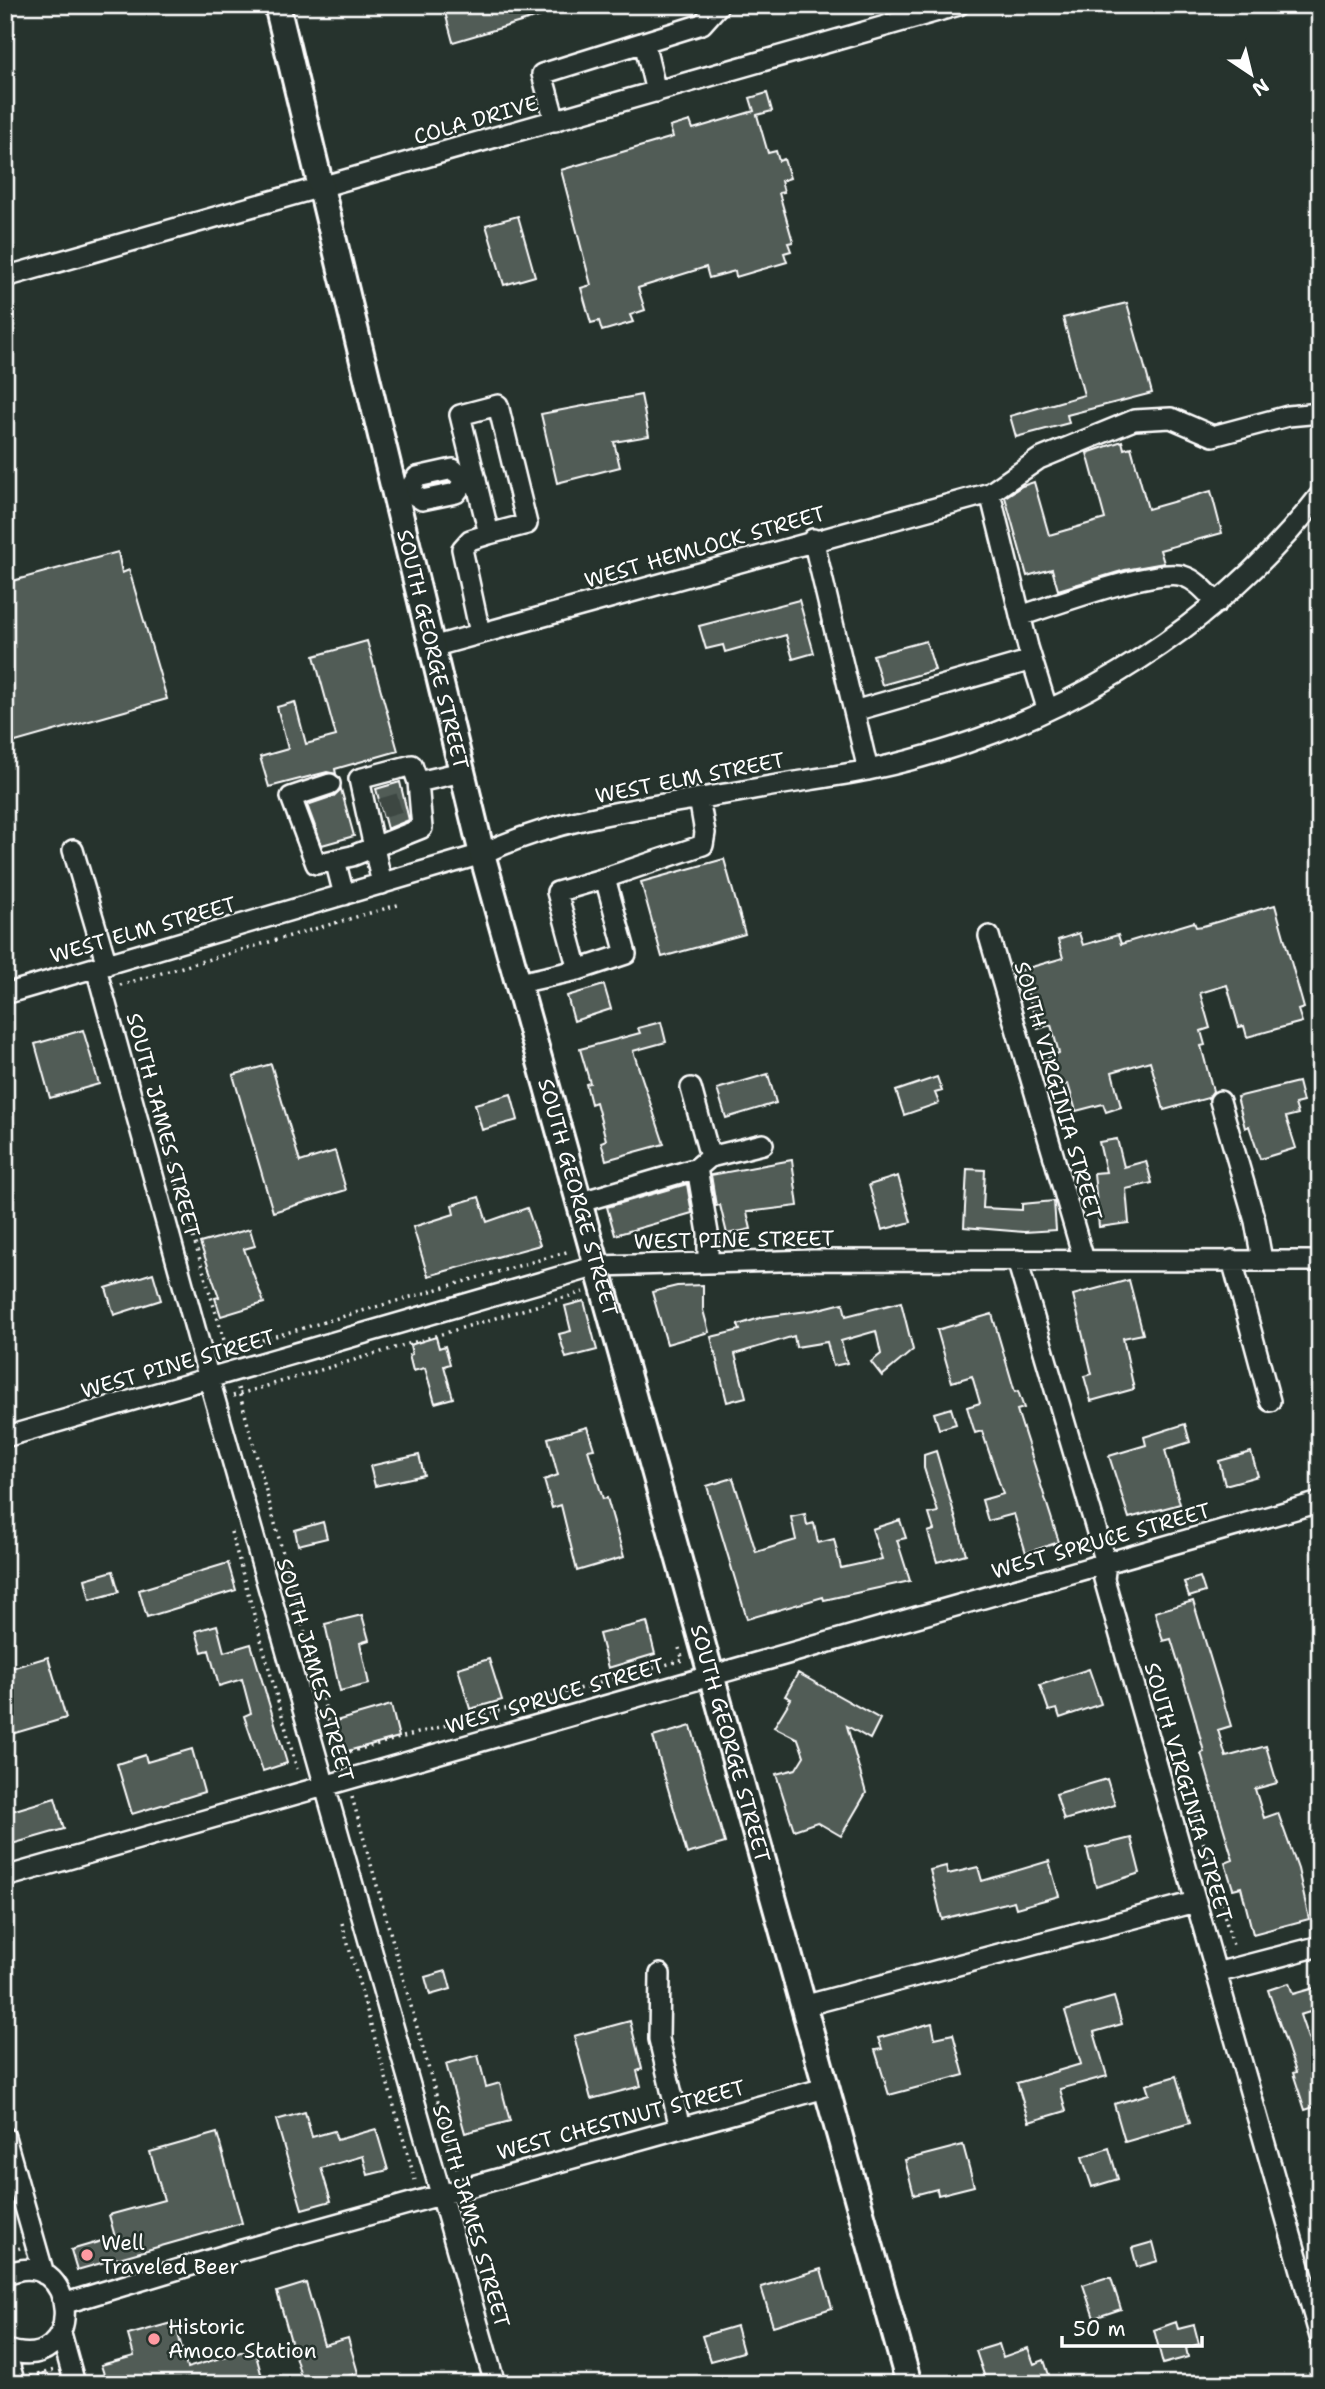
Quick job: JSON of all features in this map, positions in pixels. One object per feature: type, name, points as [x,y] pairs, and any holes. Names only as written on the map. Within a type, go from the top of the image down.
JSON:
[{"type":"main road","name":"SOUTH GEORGE STREET","points":[[277,5],[401,493],[432,646],[482,854],[909,2384]]},
{"type":"street","points":[[555,121],[542,74],[702,24],[719,5]]},
{"type":"street","name":"COLA DRIVE","points":[[5,277],[959,5]]},
{"type":"street","points":[[644,42],[656,92]]},
{"type":"street","points":[[480,633],[462,549],[470,540],[527,524],[498,405],[460,415],[471,480],[489,534]]},
{"type":"street","points":[[1047,708],[1020,616],[990,494],[1039,459],[1134,420],[1171,418],[1213,436],[1288,416],[1320,413]]},
{"type":"street","points":[[401,493],[417,477],[453,469],[471,480]]},
{"type":"street","name":"WEST HEMLOCK STREET","points":[[432,646],[813,540],[990,494]]},
{"type":"street","name":"WEST ELM STREET","points":[[5,994],[482,854],[521,835],[699,798],[868,770],[973,741],[1085,692],[1147,656],[1217,603],[1265,557],[1320,495]]},
{"type":"street","points":[[813,540],[868,770]]},
{"type":"street","points":[[1020,616],[1142,580],[1175,574],[1194,581],[1217,603]]},
{"type":"street","points":[[854,711],[1032,660]]},
{"type":"street","points":[[330,785],[291,797],[316,864],[335,860],[373,847],[422,828],[414,793],[412,765],[359,779],[374,812],[373,847],[382,884]]},
{"type":"street","points":[[414,793],[462,772]]},
{"type":"street","points":[[578,970],[557,891],[703,845],[705,833],[699,798]]},
{"type":"street","name":"SOUTH JAMES STREET","points":[[73,850],[209,1379],[495,2384]]},
{"type":"street","points":[[335,860],[344,895]]},
{"type":"street","points":[[519,983],[578,970],[626,954],[605,878]]},
{"type":"street","name":"SOUTH VIRGINIA STREET","points":[[989,936],[1084,1260]]},
{"type":"street","points":[[691,1088],[703,1162],[708,1262]]},
{"type":"street","points":[[1220,1101],[1255,1221],[1262,1260]]},
{"type":"street","points":[[581,1202],[763,1144]]},
{"type":"street","name":"SOUTH VIRGINIA STREET","points":[[1017,1260],[1106,1563],[1104,1579],[1320,2337]]},
{"type":"street","points":[[1232,1260],[1270,1401]]},
{"type":"street","name":"WEST PINE STREET","points":[[5,1437],[597,1266],[708,1262],[1320,1261]]},
{"type":"street","name":"WEST SPRUCE STREET","points":[[5,1877],[1320,1502]]},
{"type":"street","points":[[803,2006],[1195,1902]]},
{"type":"street","points":[[1216,1973],[1320,1946]]},
{"type":"street","points":[[660,1974],[659,2039],[680,2128]]},
{"type":"street","name":"WEST CHESTNUT STREET","points":[[66,2303],[441,2194],[825,2088]]},
{"type":"street","points":[[5,2137],[44,2274]]},
{"type":"street","points":[[5,2275],[23,2270],[44,2274],[58,2286],[66,2303],[67,2313],[61,2333],[46,2348],[26,2354],[5,2349]]},
{"type":"street","points":[[61,2333],[75,2384]]},
{"type":"street","points":[[5,2349],[19,2381]]},
{"type":"path","points":[[119,986],[401,904]]},
{"type":"path","points":[[165,1142],[227,1350],[579,1248]]},
{"type":"path","points":[[233,1396],[239,1391],[587,1291]]},
{"type":"path","points":[[239,1391],[338,1755],[683,1660]]},
{"type":"path","points":[[230,1528],[297,1769]]},
{"type":"path","points":[[1182,1768],[1235,1955]]},
{"type":"path","points":[[351,1792],[457,2169]]},
{"type":"path","points":[[340,1913],[415,2180]]},
{"type":"path","points":[[19,2381],[63,2367]]},
{"type":"path","points":[[43,2373],[46,2384]]},
{"type":"path","points":[[1275,2384],[1312,2373]]},
{"type":"building","points":[[443,5],[564,5],[565,9],[453,42]]},
{"type":"building","points":[[767,93],[772,111],[757,115],[768,153],[776,151],[779,161],[784,159],[790,178],[781,181],[784,192],[779,193],[793,242],[788,243],[791,251],[784,253],[787,262],[736,277],[735,271],[709,278],[706,267],[638,288],[645,310],[630,315],[633,322],[602,331],[599,321],[591,323],[581,288],[591,285],[561,170],[673,137],[670,127],[690,121],[693,129],[754,111],[750,98]]},
{"type":"building","points":[[518,216],[535,276],[504,285],[486,225]]},
{"type":"building","points":[[1127,303],[1152,393],[1067,415],[1069,423],[1016,437],[1010,416],[1084,395],[1063,318]]},
{"type":"building","points":[[641,395],[649,436],[614,442],[620,467],[557,483],[541,414]]},
{"type":"building","points":[[1122,441],[1124,449],[1131,447],[1148,509],[1211,491],[1222,533],[1160,550],[1164,563],[1125,570],[1058,590],[1052,569],[1027,576],[1005,497],[1034,482],[1049,535],[1105,519],[1087,453]]},
{"type":"building","points":[[118,552],[122,573],[129,570],[167,699],[5,745],[5,583]]},
{"type":"building","points":[[799,600],[814,653],[793,659],[786,635],[725,652],[723,645],[706,649],[699,626]]},
{"type":"building","points":[[367,641],[398,751],[335,769],[336,774],[327,772],[269,787],[260,757],[288,749],[277,707],[295,702],[306,744],[336,736],[314,656]]},
{"type":"building","points":[[926,641],[935,670],[882,685],[873,655]]},
{"type":"building","points":[[400,782],[409,820],[387,829],[376,789]]},
{"type":"building","points":[[341,789],[354,836],[322,845],[307,805],[334,796]]},
{"type":"building","points":[[724,859],[745,934],[662,957],[641,882]]},
{"type":"building","points":[[1275,905],[1304,1008],[1298,1010],[1302,1022],[1247,1037],[1244,1026],[1239,1027],[1227,985],[1200,993],[1210,1028],[1201,1031],[1205,1045],[1201,1046],[1213,1091],[1208,1098],[1164,1110],[1150,1061],[1112,1072],[1121,1107],[1106,1112],[1103,1104],[1076,1111],[1068,1084],[1057,1088],[1048,1057],[1059,1053],[1051,1025],[1038,1029],[1021,970],[1063,958],[1058,940],[1079,933],[1083,945],[1118,935],[1121,944],[1194,922],[1196,927],[1203,926]]},
{"type":"building","points":[[604,985],[611,1009],[574,1021],[567,996]]},
{"type":"building","points":[[661,1022],[666,1042],[633,1051],[664,1144],[606,1160],[601,1142],[606,1140],[596,1102],[591,1104],[586,1084],[590,1083],[580,1049],[640,1033],[638,1028]]},
{"type":"building","points":[[83,1030],[99,1084],[50,1098],[35,1044]]},
{"type":"building","points":[[271,1064],[300,1162],[335,1151],[346,1190],[273,1212],[233,1075]]},
{"type":"building","points":[[768,1074],[776,1103],[726,1118],[717,1089]]},
{"type":"building","points":[[937,1077],[942,1091],[935,1093],[939,1103],[904,1115],[896,1091]]},
{"type":"building","points":[[1298,1082],[1303,1102],[1295,1104],[1298,1114],[1286,1117],[1296,1148],[1260,1159],[1249,1126],[1245,1128],[1237,1097]]},
{"type":"building","points":[[511,1094],[518,1120],[482,1130],[475,1104]]},
{"type":"building","points":[[1117,1139],[1124,1167],[1146,1161],[1152,1183],[1126,1189],[1129,1223],[1099,1227],[1094,1173],[1106,1172],[1099,1142]]},
{"type":"building","points":[[792,1160],[798,1206],[747,1212],[751,1229],[727,1234],[720,1205],[716,1206],[711,1175]]},
{"type":"building","points":[[967,1169],[985,1170],[983,1208],[1022,1210],[1022,1204],[1054,1201],[1056,1230],[1024,1232],[964,1227]]},
{"type":"building","points":[[898,1176],[911,1222],[882,1230],[869,1185]]},
{"type":"building","points":[[687,1184],[692,1213],[615,1235],[607,1207]]},
{"type":"building","points":[[479,1197],[487,1222],[527,1208],[540,1245],[428,1276],[413,1227],[454,1214],[452,1205]]},
{"type":"building","points":[[250,1229],[255,1246],[244,1249],[264,1303],[221,1316],[215,1298],[219,1297],[200,1243]]},
{"type":"building","points":[[153,1273],[161,1300],[114,1315],[106,1288]]},
{"type":"building","points":[[1129,1280],[1143,1334],[1123,1338],[1134,1389],[1091,1401],[1084,1376],[1092,1374],[1073,1295]]},
{"type":"building","points":[[703,1285],[703,1310],[709,1332],[667,1344],[652,1292],[677,1286]]},
{"type":"building","points":[[584,1301],[597,1350],[566,1358],[559,1334],[571,1331],[565,1306]]},
{"type":"building","points":[[901,1302],[913,1350],[882,1376],[871,1362],[881,1354],[876,1331],[841,1341],[847,1363],[833,1366],[827,1342],[796,1347],[794,1336],[735,1354],[746,1397],[727,1402],[711,1337],[740,1330],[738,1325],[763,1317],[843,1303],[846,1316]]},
{"type":"building","points":[[992,1314],[1015,1392],[1018,1391],[1024,1408],[1017,1410],[1059,1542],[1026,1553],[1014,1514],[988,1521],[982,1500],[1003,1494],[982,1431],[975,1433],[967,1407],[980,1403],[972,1376],[952,1382],[937,1330]]},
{"type":"building","points":[[436,1337],[439,1348],[445,1346],[450,1364],[444,1366],[453,1398],[435,1403],[425,1368],[413,1371],[409,1355],[412,1354],[410,1345]]},
{"type":"building","points":[[951,1408],[956,1424],[939,1429],[934,1413]]},
{"type":"building","points":[[1185,1424],[1190,1442],[1165,1450],[1180,1504],[1129,1518],[1109,1456],[1146,1445],[1144,1437]]},
{"type":"building","points":[[587,1427],[594,1449],[588,1450],[603,1499],[607,1498],[624,1557],[577,1571],[561,1505],[552,1508],[544,1480],[558,1475],[548,1438]]},
{"type":"building","points":[[936,1451],[966,1554],[937,1562],[928,1532],[934,1530],[929,1514],[938,1512],[924,1468],[924,1455]]},
{"type":"building","points":[[1251,1452],[1258,1476],[1225,1485],[1219,1461]]},
{"type":"building","points":[[419,1455],[424,1475],[375,1486],[370,1466]]},
{"type":"building","points":[[733,1478],[756,1552],[796,1540],[791,1517],[805,1514],[807,1525],[814,1523],[818,1543],[834,1539],[841,1568],[882,1559],[872,1529],[900,1520],[906,1538],[897,1540],[910,1581],[824,1600],[823,1597],[747,1619],[707,1486]]},
{"type":"building","points":[[323,1522],[327,1538],[298,1545],[295,1530]]},
{"type":"building","points":[[228,1563],[236,1590],[147,1617],[139,1590]]},
{"type":"building","points":[[113,1571],[119,1592],[90,1600],[85,1579]]},
{"type":"building","points":[[1200,1577],[1205,1592],[1189,1597],[1184,1582]]},
{"type":"building","points":[[1193,1601],[1231,1726],[1218,1730],[1226,1757],[1266,1746],[1277,1783],[1255,1789],[1264,1818],[1278,1813],[1298,1869],[1309,1919],[1253,1934],[1241,1887],[1233,1889],[1225,1863],[1233,1860],[1201,1753],[1204,1752],[1193,1710],[1171,1639],[1163,1641],[1155,1612]]},
{"type":"building","points":[[362,1615],[369,1640],[360,1643],[369,1684],[340,1691],[325,1624]]},
{"type":"building","points":[[647,1622],[655,1654],[608,1668],[599,1634]]},
{"type":"building","points":[[217,1625],[224,1652],[251,1644],[287,1763],[263,1771],[244,1716],[251,1713],[242,1679],[219,1686],[209,1650],[202,1652],[196,1631]]},
{"type":"building","points":[[48,1657],[66,1718],[5,1736],[5,1670]]},
{"type":"building","points":[[489,1659],[502,1700],[470,1709],[458,1668]]},
{"type":"building","points":[[1089,1669],[1101,1704],[1060,1718],[1057,1709],[1049,1711],[1040,1685]]},
{"type":"building","points":[[798,1673],[880,1719],[870,1739],[847,1726],[866,1793],[841,1836],[817,1822],[794,1830],[776,1774],[796,1769],[804,1756],[798,1739],[774,1727],[791,1699],[785,1696]]},
{"type":"building","points":[[391,1705],[399,1737],[344,1752],[336,1721]]},
{"type":"building","points":[[691,1726],[725,1843],[687,1854],[653,1737]]},
{"type":"building","points":[[192,1749],[204,1792],[132,1814],[117,1764],[145,1755],[147,1762]]},
{"type":"building","points":[[1107,1779],[1115,1805],[1064,1820],[1056,1794]]},
{"type":"building","points":[[55,1798],[64,1829],[5,1846],[5,1813]]},
{"type":"building","points":[[1131,1838],[1140,1873],[1096,1887],[1087,1849]]},
{"type":"building","points":[[1049,1861],[1059,1896],[1016,1908],[1014,1901],[942,1919],[930,1870],[946,1866],[948,1874],[978,1867],[982,1881]]},
{"type":"building","points":[[446,1971],[451,1989],[430,1995],[425,1977]]},
{"type":"building","points":[[1289,1983],[1293,1994],[1314,1988],[1320,2004],[1320,2009],[1300,2015],[1320,2073],[1320,2105],[1305,2110],[1293,2073],[1296,2072],[1268,1990]]},
{"type":"building","points":[[1114,1997],[1122,2024],[1094,2032],[1107,2076],[1060,2089],[1066,2111],[1029,2122],[1017,2083],[1081,2064],[1065,2011]]},
{"type":"building","points":[[630,2021],[642,2069],[637,2071],[641,2086],[591,2099],[574,2036]]},
{"type":"building","points":[[932,2023],[935,2038],[953,2034],[964,2075],[889,2095],[875,2050],[882,2049],[878,2038]]},
{"type":"building","points":[[478,2055],[486,2087],[500,2083],[510,2121],[465,2133],[446,2064]]},
{"type":"building","points":[[1176,2076],[1190,2123],[1125,2142],[1114,2104],[1149,2094],[1146,2085]]},
{"type":"building","points":[[305,2112],[312,2137],[334,2131],[337,2140],[376,2129],[388,2170],[368,2175],[363,2156],[321,2168],[331,2201],[302,2209],[276,2120]]},
{"type":"building","points":[[217,2133],[242,2223],[77,2270],[71,2250],[115,2237],[109,2215],[164,2200],[150,2152]]},
{"type":"building","points":[[963,2145],[974,2186],[938,2195],[937,2189],[914,2195],[905,2160]]},
{"type":"building","points":[[1109,2148],[1118,2179],[1092,2187],[1082,2157]]},
{"type":"building","points":[[1153,2242],[1158,2261],[1137,2267],[1132,2248]]},
{"type":"building","points":[[821,2269],[832,2308],[773,2326],[761,2287]]},
{"type":"building","points":[[1111,2278],[1121,2309],[1094,2318],[1083,2285]]},
{"type":"building","points":[[306,2283],[324,2345],[348,2338],[358,2373],[322,2384],[303,2384],[277,2292]]},
{"type":"building","points":[[175,2322],[187,2368],[254,2348],[264,2384],[107,2384],[101,2365],[134,2356],[128,2335]]},
{"type":"building","points":[[1176,2322],[1178,2329],[1194,2325],[1199,2344],[1186,2348],[1188,2357],[1163,2364],[1154,2330]]},
{"type":"building","points":[[736,2326],[743,2352],[710,2361],[702,2336]]},
{"type":"building","points":[[999,2344],[1003,2357],[1028,2348],[1034,2364],[1044,2360],[1052,2384],[987,2384],[976,2351]]},
{"type":"tunnel","points":[[381,808],[405,801]]},
{"type":"place","name":"Well Traveled Beer","points":[[87,2255]]},
{"type":"place","name":"Historic Amoco Station","points":[[154,2339]]}]
